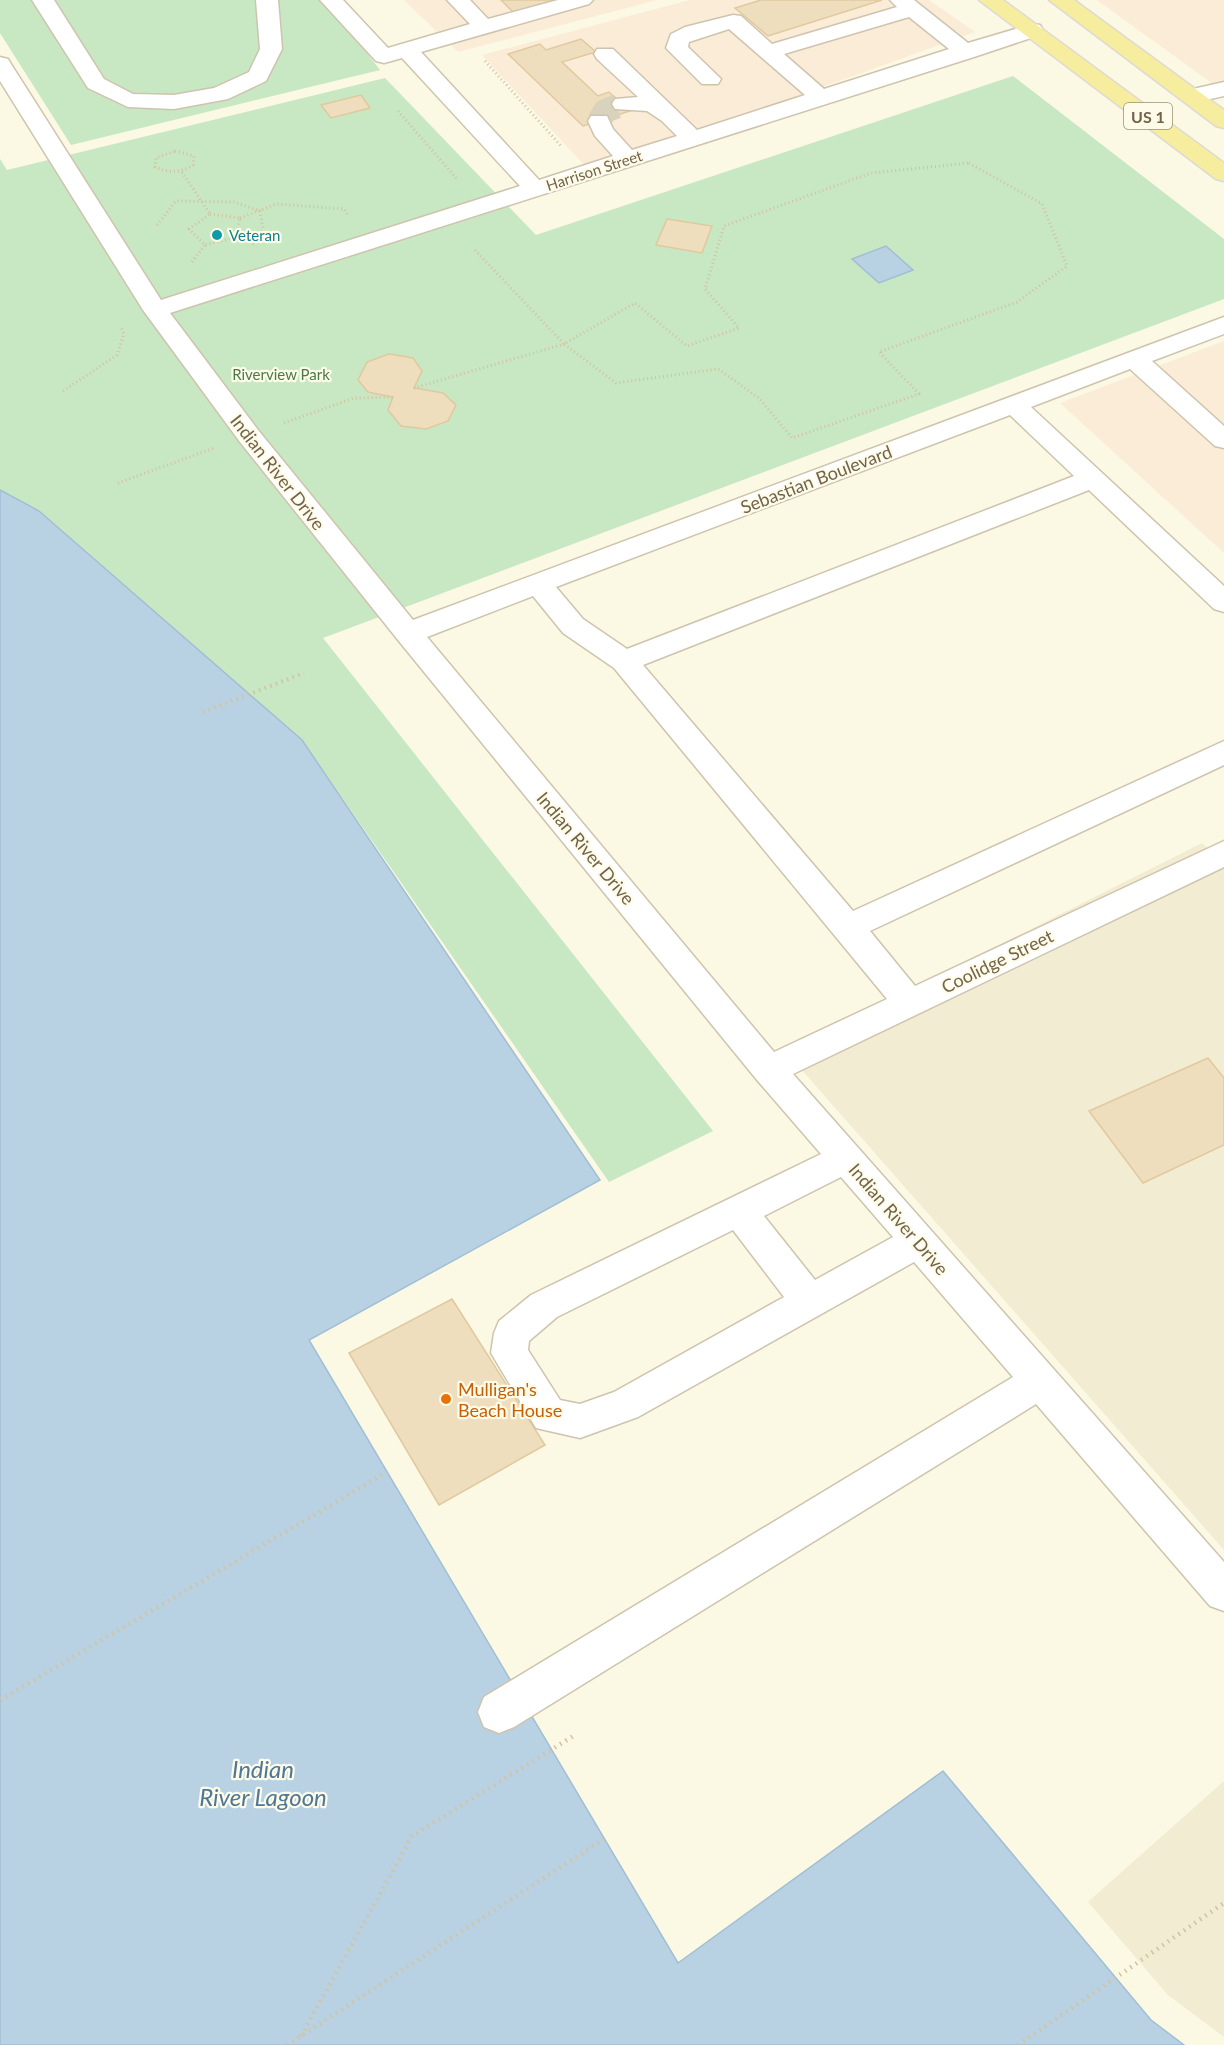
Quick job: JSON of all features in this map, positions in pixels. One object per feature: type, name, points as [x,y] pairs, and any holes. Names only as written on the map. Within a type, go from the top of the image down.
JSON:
[{"type":"main road","name":"US 1","points":[[990,0],[1224,174]]},
{"type":"main road","name":"US 1","points":[[1060,0],[1224,120]]},
{"type":"street","points":[[42,0],[96,83],[128,100],[174,102],[220,94],[258,75],[271,49],[267,0]]},
{"type":"street","points":[[331,0],[384,56],[582,0]]},
{"type":"street","points":[[458,0],[484,27]]},
{"type":"street","points":[[769,52],[907,5],[966,52]]},
{"type":"street","points":[[711,79],[677,48],[679,39],[693,32],[733,21],[821,98]]},
{"type":"street","name":"Harrison Street","points":[[155,310],[1032,30]]},
{"type":"street","points":[[407,50],[535,189]]},
{"type":"street","points":[[605,54],[693,139]]},
{"type":"street","name":"Indian River Drive","points":[[0,64],[155,310],[249,436],[408,633],[770,1070],[1224,1592]]},
{"type":"street","points":[[1192,96],[1224,89]]},
{"type":"street","points":[[623,104],[648,104],[665,110]]},
{"type":"street","points":[[599,121],[603,132],[628,159]]},
{"type":"street","name":"Sebastian Boulevard","points":[[408,633],[1224,325]]},
{"type":"street","points":[[1134,359],[1224,440]]},
{"type":"street","points":[[1013,404],[1224,602]]},
{"type":"street","points":[[624,661],[766,608],[1091,479]]},
{"type":"street","points":[[538,584],[573,626],[624,661],[910,1003]]},
{"type":"street","points":[[848,927],[1224,752]]},
{"type":"street","name":"Coolidge Street","points":[[770,1070],[1224,853]]},
{"type":"street","points":[[847,1158],[544,1306],[512,1333],[509,1353],[549,1416],[580,1421],[625,1405],[918,1241]]},
{"type":"street","points":[[739,1211],[809,1301]]},
{"type":"street","points":[[499,1712],[1040,1381]]},
{"type":"path","points":[[482,59],[567,152]]},
{"type":"path","points":[[398,111],[462,184]]},
{"type":"path","points":[[175,150],[183,150],[194,156],[193,165],[182,172],[164,171],[155,166],[156,158],[167,151],[175,150]]},
{"type":"path","points":[[414,388],[564,344],[635,303],[687,346],[740,328],[705,289],[724,226],[871,173],[969,163],[1042,204],[1067,266],[1017,303],[879,352],[919,394],[792,438],[759,398],[718,369],[616,383],[564,344],[475,250]]},
{"type":"path","points":[[182,172],[210,214]]},
{"type":"path","points":[[157,225],[176,201],[234,202],[260,211]]},
{"type":"path","points":[[260,211],[263,228],[254,244],[236,237],[205,244],[189,229],[210,214],[240,218],[276,204],[344,209],[352,219]]},
{"type":"path","points":[[236,237],[240,218]]},
{"type":"path","points":[[63,391],[117,355],[124,334],[119,324]]},
{"type":"path","points":[[279,425],[354,398],[393,397]]},
{"type":"path","points":[[118,483],[221,446]]},
{"type":"path","points":[[203,712],[304,673]]},
{"type":"path","points":[[0,1700],[387,1472]]},
{"type":"path","points":[[301,2036],[412,1836],[575,1735]]},
{"type":"path","points":[[287,2045],[604,1839]]},
{"type":"path","points":[[1018,2045],[1224,1903]]},
{"type":"shaded area","points":[[404,0],[657,0],[458,52]]},
{"type":"shaded area","points":[[690,0],[929,0],[975,32],[590,171],[482,55]]},
{"type":"shaded area","points":[[1097,0],[1224,0],[1224,92]]},
{"type":"shaded area","points":[[1224,341],[1224,553],[1060,403]]},
{"type":"shaded area","points":[[1202,843],[1224,865],[1224,1550],[786,1052]]},
{"type":"shaded area","points":[[1224,1781],[1224,2037],[1168,1995],[1088,1902]]},
{"type":"green space","points":[[0,0],[326,0],[380,70],[71,145],[0,33]]},
{"type":"green space","name":"Riverview Park","points":[[1013,76],[1224,239],[1224,299],[323,638],[713,1131],[609,1182],[302,740],[39,511],[0,490],[0,159],[7,170],[385,78],[536,235]]},
{"type":"water","points":[[886,246],[913,270],[879,283],[852,259]]},
{"type":"water","name":"Indian River Lagoon","points":[[0,490],[39,511],[302,740],[600,1180],[309,1340],[678,1963],[943,1771],[1151,2020],[1184,2045],[0,2045]]},
{"type":"building","points":[[501,0],[561,0],[514,13]]},
{"type":"building","points":[[761,0],[882,0],[768,36],[735,8]]},
{"type":"building","points":[[581,39],[596,52],[562,62],[598,96],[609,92],[630,111],[583,126],[508,54],[540,44],[546,50]]},
{"type":"building","points":[[361,95],[370,108],[331,118],[321,105]]},
{"type":"building","points":[[667,219],[712,226],[702,253],[656,245]]},
{"type":"building","points":[[389,354],[413,358],[422,371],[414,388],[443,393],[456,405],[448,421],[426,429],[401,426],[388,410],[393,397],[368,392],[358,380],[367,362]]},
{"type":"building","points":[[1208,1058],[1224,1078],[1224,1145],[1143,1183],[1089,1111]]},
{"type":"building","name":"Mulligan's Beach House","points":[[452,1299],[545,1445],[439,1505],[349,1353]]},
{"type":"tunnel","points":[[599,121],[605,111],[623,104]]},
{"type":"place","name":"Veteran","points":[[217,235]]},
{"type":"place","name":"Mulligan's Beach House","points":[[446,1399]]}]
